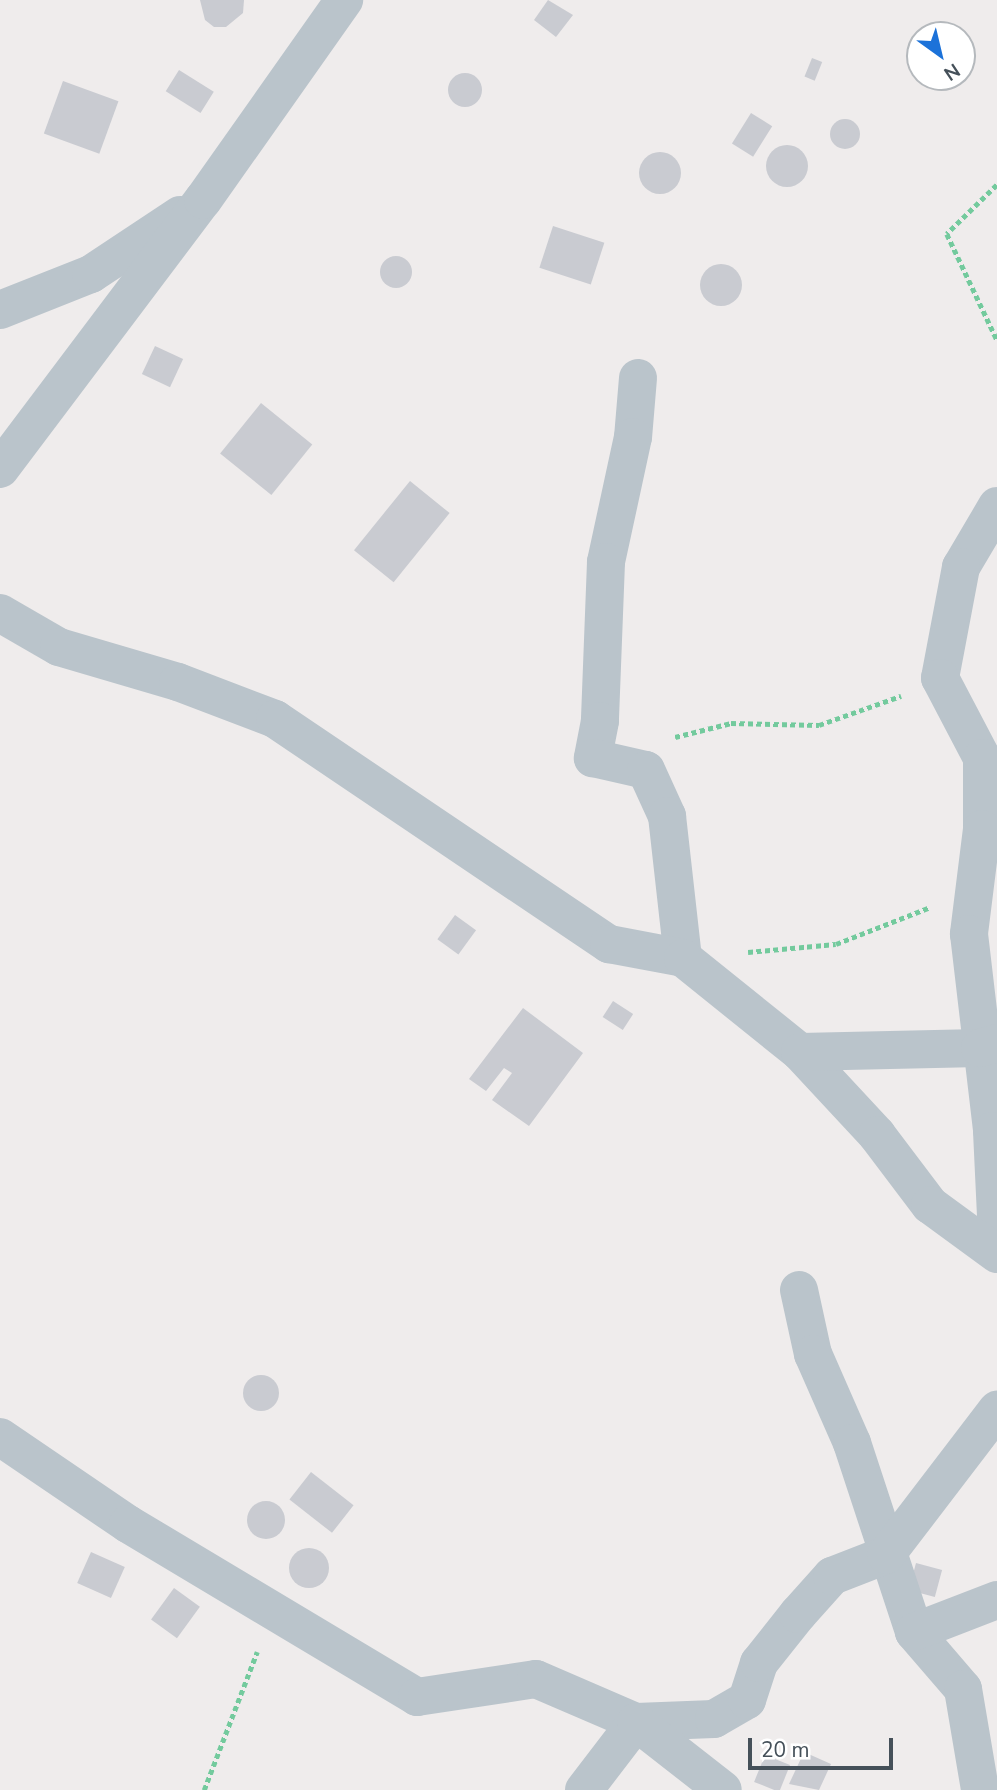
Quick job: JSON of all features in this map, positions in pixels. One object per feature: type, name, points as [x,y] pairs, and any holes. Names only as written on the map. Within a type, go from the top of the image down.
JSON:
[{"type":"street","points":[[0,469],[203,200],[344,0]]},
{"type":"street","points":[[0,310],[91,274],[203,200]]},
{"type":"street","points":[[638,379],[633,437],[606,562],[600,721],[593,758],[646,770],[667,816],[683,958]]},
{"type":"street","points":[[997,506],[961,567],[940,678],[982,758],[976,880],[969,934],[989,1046],[997,1236]]},
{"type":"street","points":[[0,612],[59,647],[178,682],[275,719],[609,944],[683,958],[800,1052],[877,1135],[930,1205],[997,1254]]},
{"type":"street","points":[[800,1052],[989,1046]]},
{"type":"street","points":[[799,1290],[813,1354],[852,1443],[886,1555],[914,1632],[964,1689],[979,1790]]},
{"type":"street","points":[[636,1722],[713,1719],[747,1700],[759,1663],[832,1576],[886,1555],[997,1410]]},
{"type":"street","points":[[0,1437],[128,1524],[278,1611],[417,1697],[536,1679],[636,1722],[723,1790]]},
{"type":"street","points":[[914,1632],[997,1600]]},
{"type":"street","points":[[584,1790],[636,1722]]},
{"type":"path","points":[[997,185],[947,234],[997,340]]},
{"type":"path","points":[[668,739],[731,723],[819,725],[940,678]]},
{"type":"path","points":[[683,958],[836,944],[917,914],[976,880]]},
{"type":"path","points":[[204,1790],[209,1783],[265,1630],[278,1611]]},
{"type":"path","points":[[209,1783],[215,1790]]},
{"type":"building","points":[[200,0],[244,0],[243,13],[226,27],[214,27],[205,20]]},
{"type":"building","points":[[548,0],[573,15],[556,37],[534,20]]},
{"type":"building","points":[[812,58],[822,62],[815,81],[805,77]]},
{"type":"building","points":[[179,70],[214,92],[201,113],[166,91]]},
{"type":"building","points":[[465,73],[477,78],[482,90],[477,102],[465,107],[453,102],[448,90],[453,78]]},
{"type":"building","points":[[63,81],[118,101],[99,154],[44,134]]},
{"type":"building","points":[[751,113],[772,126],[753,157],[732,144]]},
{"type":"building","points":[[845,119],[856,123],[860,134],[856,145],[845,149],[834,145],[830,134],[834,123]]},
{"type":"building","points":[[787,145],[802,151],[808,166],[802,181],[787,187],[772,181],[766,166],[772,151]]},
{"type":"building","points":[[660,152],[675,158],[681,173],[675,188],[660,194],[645,188],[639,173],[645,158]]},
{"type":"building","points":[[553,226],[604,243],[591,285],[539,268]]},
{"type":"building","points":[[396,256],[408,260],[412,272],[408,284],[396,288],[384,284],[380,272],[384,260]]},
{"type":"building","points":[[721,264],[736,270],[742,285],[736,300],[721,306],[706,300],[700,285],[706,270]]},
{"type":"building","points":[[155,346],[183,359],[170,387],[142,374]]},
{"type":"building","points":[[261,403],[312,445],[271,495],[220,454]]},
{"type":"building","points":[[410,481],[450,513],[394,582],[354,550]]},
{"type":"building","points":[[455,915],[476,930],[458,955],[437,939]]},
{"type":"building","points":[[613,1001],[633,1014],[623,1030],[603,1017]]},
{"type":"building","points":[[523,1008],[583,1053],[529,1126],[492,1100],[512,1073],[504,1068],[486,1091],[469,1079]]},
{"type":"building","points":[[261,1375],[273,1381],[279,1393],[273,1405],[261,1411],[249,1405],[243,1393],[249,1381]]},
{"type":"building","points":[[311,1472],[354,1505],[332,1533],[289,1500]]},
{"type":"building","points":[[266,1501],[279,1507],[285,1520],[279,1533],[266,1539],[253,1533],[247,1520],[253,1507]]},
{"type":"building","points":[[309,1548],[317,1549],[323,1554],[328,1560],[328,1576],[323,1582],[317,1587],[309,1588],[301,1587],[295,1582],[290,1576],[289,1568],[290,1560],[295,1554],[301,1549]]},
{"type":"building","points":[[91,1552],[125,1567],[111,1598],[77,1583]]},
{"type":"building","points":[[916,1563],[942,1570],[935,1597],[909,1590]]},
{"type":"building","points":[[174,1588],[200,1607],[177,1638],[151,1620]]},
{"type":"building","points":[[804,1752],[831,1764],[819,1790],[789,1784]]},
{"type":"building","points":[[765,1755],[790,1765],[780,1790],[754,1782]]}]
